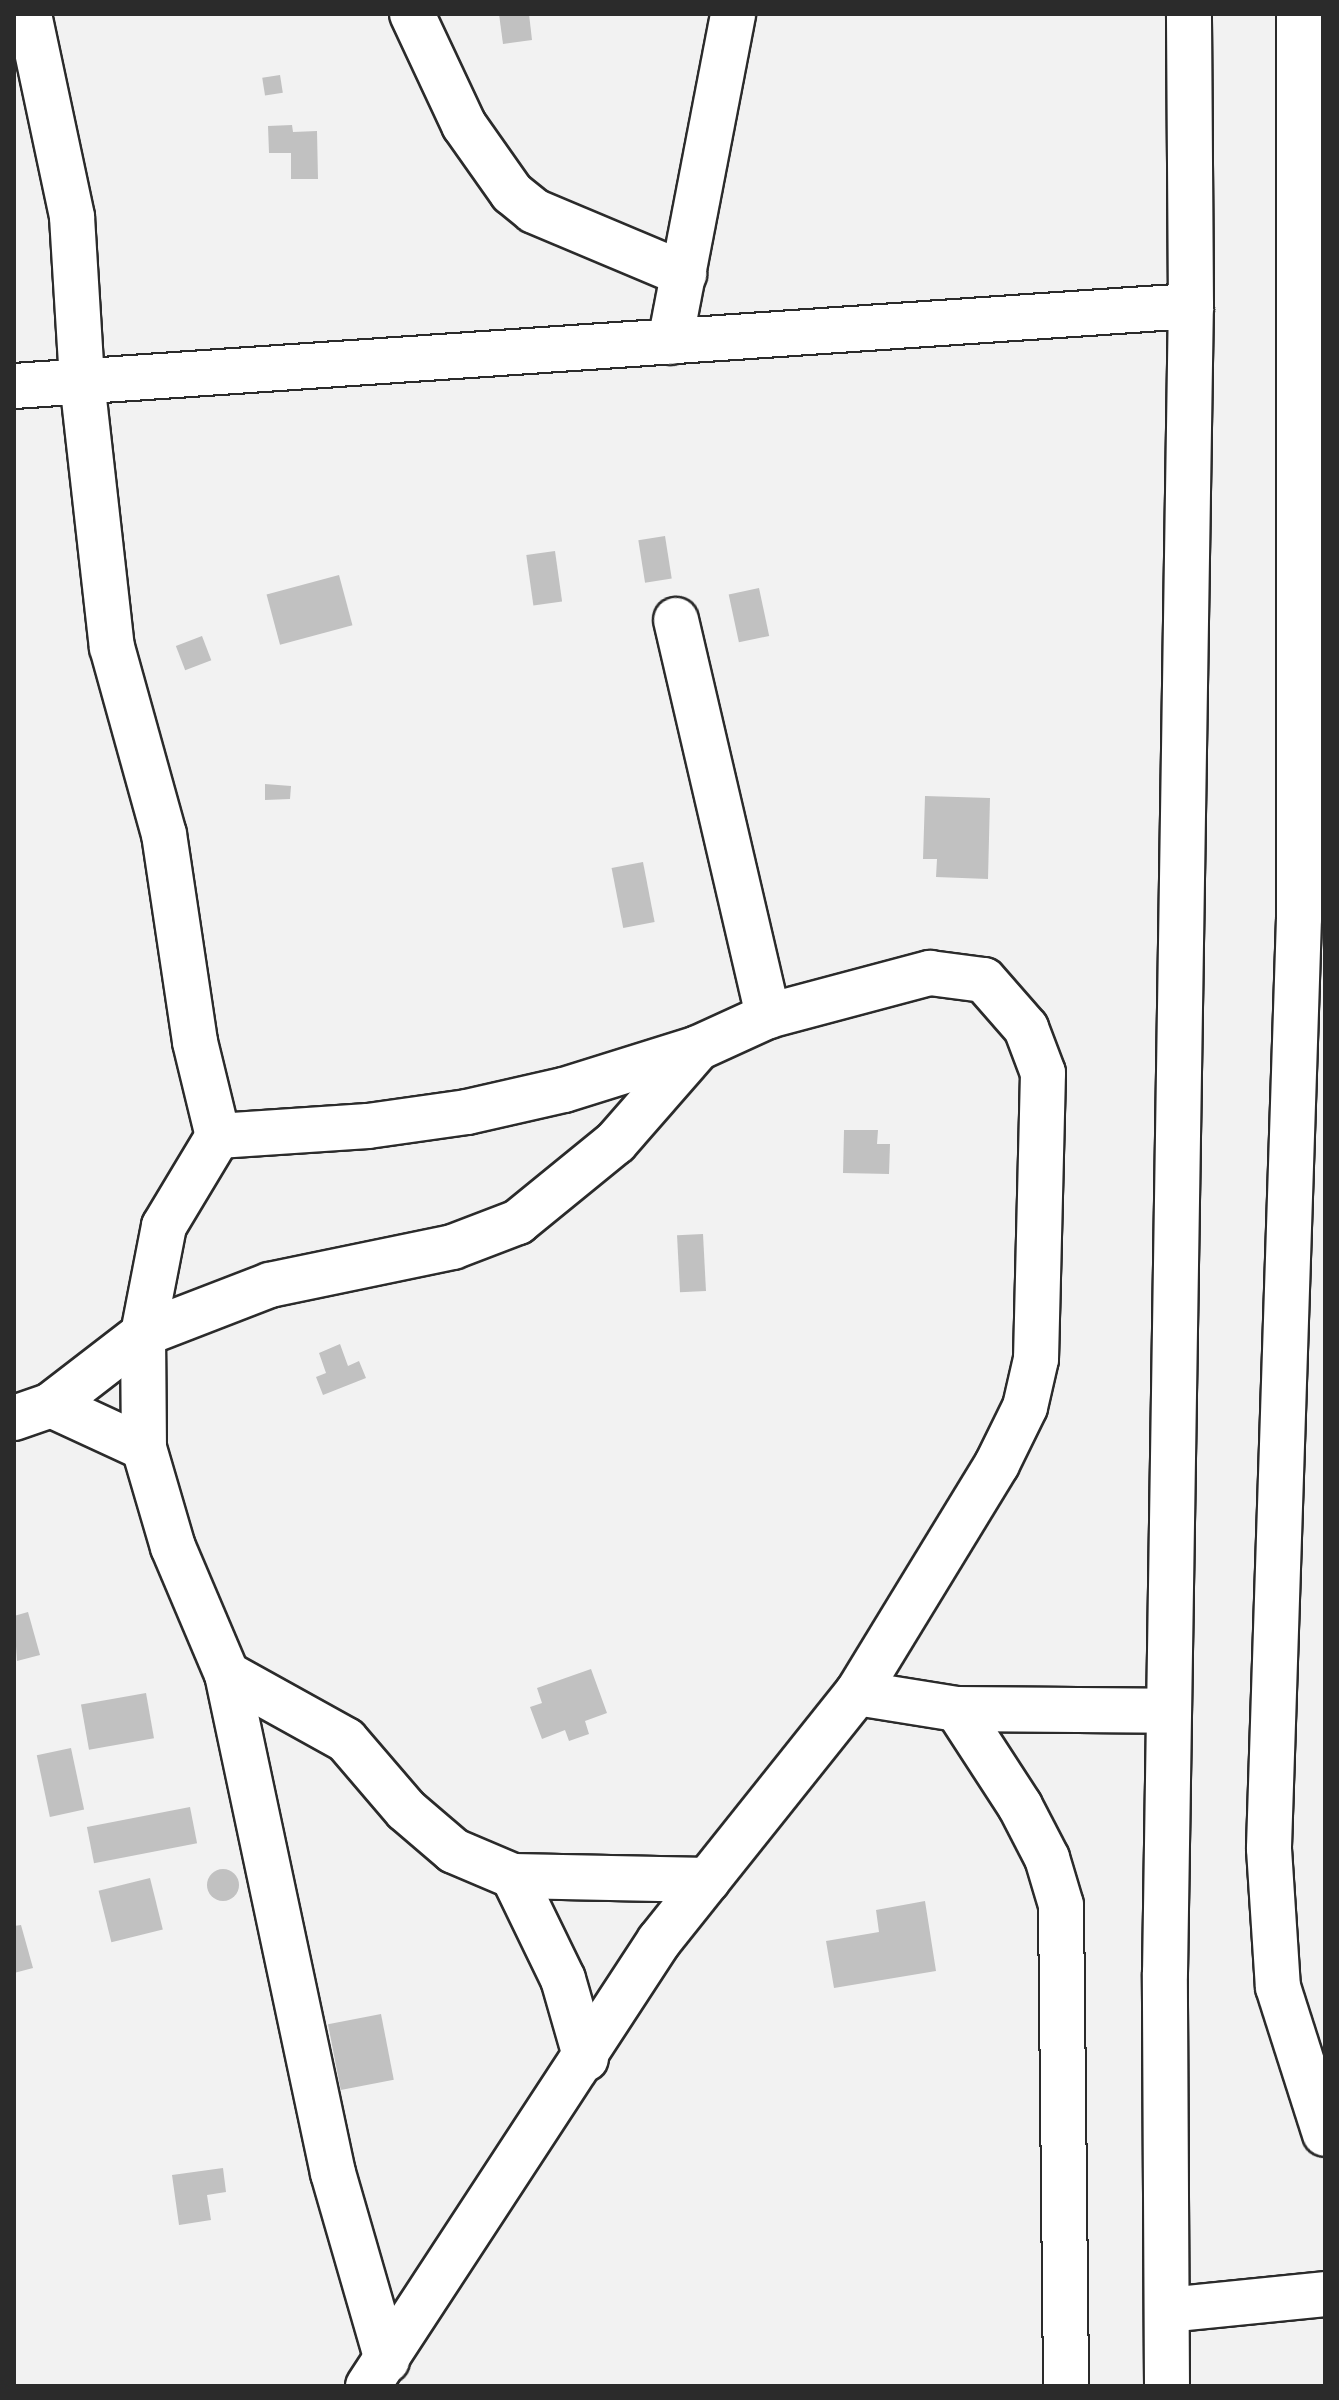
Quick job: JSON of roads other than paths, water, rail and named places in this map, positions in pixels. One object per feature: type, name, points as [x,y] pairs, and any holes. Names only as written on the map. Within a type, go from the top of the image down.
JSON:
[{"type":"street","points":[[29,14],[72,217],[82,381],[112,647],[164,834],[195,1042],[218,1136],[164,1226],[143,1334],[144,1448],[173,1547],[227,1674],[378,2373]]},
{"type":"street","points":[[412,14],[464,125],[512,193],[534,211],[684,274]]},
{"type":"street","points":[[670,342],[733,14]]},
{"type":"street","points":[[1167,2386],[1168,1711],[1191,306],[1189,14]]},
{"type":"street","points":[[1299,14],[1299,918],[1269,1849],[1278,1987],[1325,2134]]},
{"type":"street","points":[[14,386],[1191,306]]},
{"type":"street","points":[[676,620],[768,1016]]},
{"type":"street","points":[[1299,918],[1325,881]]},
{"type":"street","points":[[218,1136],[368,1126],[467,1112],[564,1090],[698,1048],[768,1016],[930,973],[960,972],[984,980],[1008,1002],[1026,1028],[1043,1073],[1036,1359],[1025,1407],[857,1693],[659,1941],[586,2059],[378,2373]]},
{"type":"street","points":[[32,1411],[143,1334],[270,1285],[453,1247],[518,1222],[616,1142],[698,1048]]},
{"type":"street","points":[[32,1411],[144,1448]]},
{"type":"street","points":[[227,1674],[346,1740],[406,1810],[454,1851],[513,1876],[708,1880]]},
{"type":"street","points":[[857,1693],[957,1709],[1168,1711]]},
{"type":"street","points":[[957,1709],[1020,1806],[1047,1858],[1061,1905],[1066,2386]]},
{"type":"street","points":[[513,1876],[563,1979],[586,2059]]},
{"type":"street","points":[[1168,2310],[1325,2294]]}]
